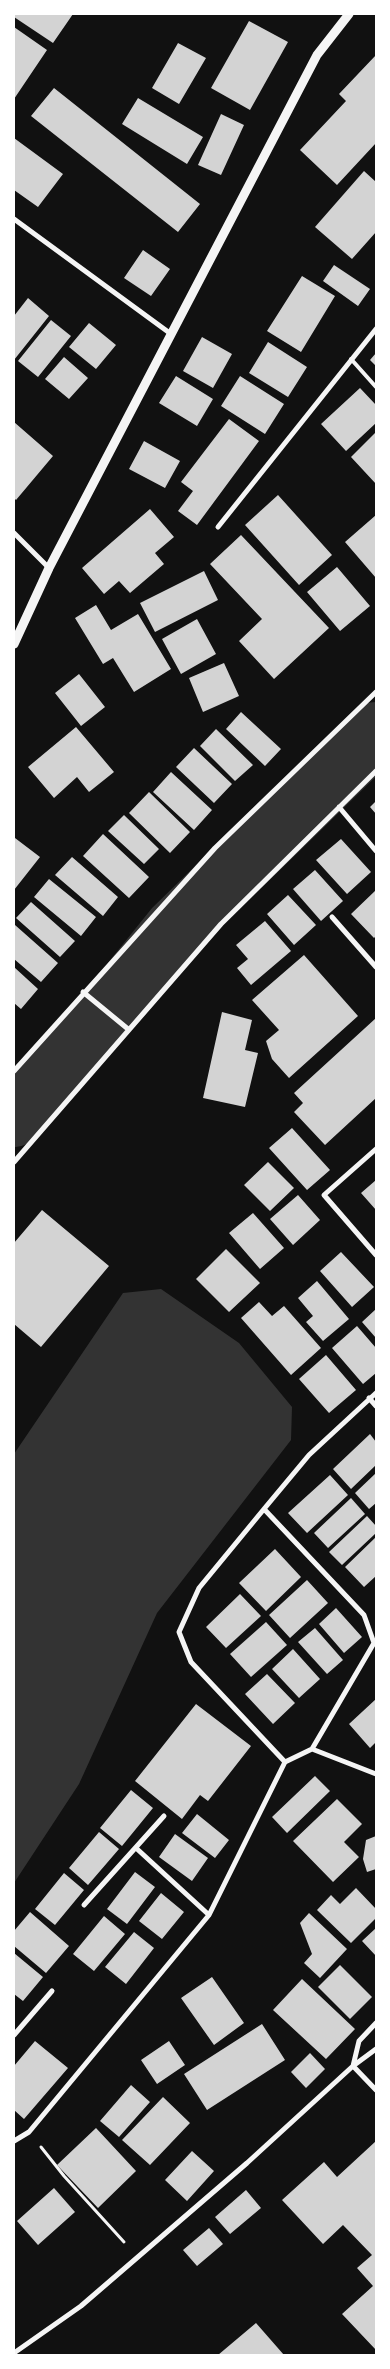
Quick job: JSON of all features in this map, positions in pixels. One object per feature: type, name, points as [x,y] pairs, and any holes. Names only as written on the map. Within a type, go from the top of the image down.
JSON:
[{"type":"street","points":[[14,644],[49,568],[317,55],[350,14]]},
{"type":"street","points":[[14,219],[171,334]]},
{"type":"street","points":[[218,528],[376,329]]},
{"type":"street","points":[[14,533],[49,568]]},
{"type":"street","points":[[14,1071],[83,992],[215,848],[376,692]]},
{"type":"street","points":[[14,1162],[221,924],[376,771]]},
{"type":"street","points":[[339,807],[376,851]]},
{"type":"street","points":[[332,917],[376,967]]},
{"type":"street","points":[[83,992],[128,1030]]},
{"type":"street","points":[[376,1149],[324,1195],[376,1255]]},
{"type":"street","points":[[285,1762],[190,1662],[180,1632],[199,1588],[309,1455],[376,1392]]},
{"type":"street","points":[[369,1398],[376,1406]]},
{"type":"street","points":[[14,2141],[29,2132],[209,1915],[285,1762],[312,1749],[374,1643],[364,1615],[264,1509]]},
{"type":"street","points":[[312,1749],[376,1774]]},
{"type":"street","points":[[84,1905],[164,1816]]},
{"type":"street","points":[[136,1848],[209,1915]]},
{"type":"street","points":[[14,2036],[52,1991]]},
{"type":"street","points":[[353,2066],[359,2041],[376,2023]]},
{"type":"street","points":[[14,2353],[81,2306],[247,2163],[353,2066],[376,2049]]},
{"type":"street","points":[[353,2066],[376,2090]]},
{"type":"lane","points":[[351,359],[376,387]]},
{"type":"path","points":[[29,2132],[64,2176],[138,2257]]},
{"type":"shaded area","points":[[161,1289],[239,1343],[292,1407],[291,1440],[157,1613],[79,1784],[14,1883],[14,1454],[123,1293]]},
{"type":"building","points":[[15,14],[73,14],[53,43],[14,17]]},
{"type":"building","points":[[249,21],[288,42],[250,110],[211,88]]},
{"type":"building","points":[[14,27],[47,50],[14,99]]},
{"type":"building","points":[[178,43],[206,58],[179,104],[152,88]]},
{"type":"building","points":[[376,55],[376,143],[337,185],[300,150],[346,101],[339,94]]},
{"type":"building","points":[[54,88],[200,204],[178,232],[31,116]]},
{"type":"building","points":[[138,98],[203,137],[187,164],[122,124]]},
{"type":"building","points":[[221,114],[244,125],[221,175],[198,165]]},
{"type":"building","points":[[14,138],[63,174],[38,207],[14,190]]},
{"type":"building","points":[[364,171],[376,182],[376,232],[352,259],[315,227]]},
{"type":"building","points":[[143,250],[170,269],[151,296],[124,278]]},
{"type":"building","points":[[334,265],[370,289],[358,306],[323,281]]},
{"type":"building","points":[[302,276],[335,296],[301,352],[267,331]]},
{"type":"building","points":[[28,298],[49,316],[14,360],[14,316]]},
{"type":"building","points":[[51,320],[71,336],[38,377],[18,361]]},
{"type":"building","points":[[89,323],[116,345],[96,369],[69,347]]},
{"type":"building","points":[[202,337],[232,354],[213,388],[183,371]]},
{"type":"building","points":[[268,342],[307,367],[288,397],[249,373]]},
{"type":"building","points":[[376,353],[376,366],[370,360]]},
{"type":"building","points":[[64,357],[88,378],[69,399],[45,379]]},
{"type":"building","points":[[176,376],[213,399],[197,426],[159,403]]},
{"type":"building","points":[[240,376],[284,404],[265,434],[221,406]]},
{"type":"building","points":[[360,388],[376,405],[376,423],[346,451],[321,424]]},
{"type":"building","points":[[229,419],[259,441],[197,525],[178,511],[193,491],[181,482]]},
{"type":"building","points":[[14,422],[53,456],[16,500],[14,498]]},
{"type":"building","points":[[376,432],[376,484],[351,457]]},
{"type":"building","points":[[144,441],[180,461],[165,488],[129,469]]},
{"type":"building","points":[[278,495],[332,555],[299,585],[245,525]]},
{"type":"building","points":[[150,509],[174,537],[155,553],[164,564],[130,593],[119,581],[104,594],[82,568]]},
{"type":"building","points":[[376,515],[376,578],[345,542]]},
{"type":"building","points":[[241,535],[329,628],[274,679],[239,641],[262,619],[210,564]]},
{"type":"building","points":[[337,567],[370,606],[340,631],[307,592]]},
{"type":"building","points":[[204,571],[218,600],[155,632],[140,603]]},
{"type":"building","points":[[96,605],[111,630],[138,614],[171,669],[134,692],[113,658],[103,664],[75,618]]},
{"type":"building","points":[[197,619],[216,654],[181,674],[162,639]]},
{"type":"building","points":[[224,663],[239,696],[203,712],[189,678]]},
{"type":"building","points":[[79,674],[105,707],[81,726],[55,693]]},
{"type":"building","points":[[241,712],[281,749],[265,766],[226,729]]},
{"type":"building","points":[[76,727],[114,772],[89,792],[77,777],[54,798],[28,767]]},
{"type":"building","points":[[216,729],[253,765],[235,781],[200,746]]},
{"type":"building","points":[[194,748],[232,784],[214,803],[176,767]]},
{"type":"building","points":[[171,772],[212,810],[194,830],[153,792]]},
{"type":"building","points":[[149,792],[190,832],[170,853],[129,813]]},
{"type":"building","points":[[376,801],[376,814],[370,807]]},
{"type":"building","points":[[124,815],[159,849],[144,864],[108,831]]},
{"type":"building","points":[[103,834],[149,877],[129,898],[83,856]]},
{"type":"building","points":[[15,838],[40,857],[14,890],[14,840]]},
{"type":"building","points":[[341,839],[371,872],[347,894],[316,860]]},
{"type":"building","points":[[72,857],[118,897],[103,916],[55,875]]},
{"type":"building","points":[[315,870],[343,901],[321,921],[293,889]]},
{"type":"building","points":[[49,879],[96,917],[81,936],[34,897]]},
{"type":"building","points":[[376,890],[376,936],[374,938],[351,914]]},
{"type":"building","points":[[288,895],[316,925],[294,945],[267,914]]},
{"type":"building","points":[[31,902],[75,941],[60,957],[16,918]]},
{"type":"building","points":[[265,921],[291,951],[251,985],[237,968],[248,959],[236,945]]},
{"type":"building","points":[[15,925],[58,963],[41,982],[14,959]]},
{"type":"building","points":[[304,955],[358,1016],[289,1078],[272,1059],[266,1041],[279,1030],[252,1000]]},
{"type":"building","points":[[14,967],[38,989],[21,1009],[14,1003]]},
{"type":"building","points":[[222,1012],[252,1020],[245,1050],[258,1053],[245,1107],[203,1098]]},
{"type":"building","points":[[376,1018],[376,1098],[325,1145],[294,1112],[303,1103],[294,1093]]},
{"type":"building","points":[[292,1128],[330,1170],[307,1190],[269,1148]]},
{"type":"building","points":[[268,1162],[294,1188],[270,1211],[244,1185]]},
{"type":"building","points":[[376,1180],[376,1210],[361,1193]]},
{"type":"building","points":[[298,1195],[320,1220],[293,1245],[270,1219]]},
{"type":"building","points":[[42,1210],[109,1266],[41,1347],[14,1324],[14,1243]]},
{"type":"building","points":[[253,1213],[284,1248],[260,1269],[229,1233]]},
{"type":"building","points":[[226,1249],[260,1283],[229,1312],[196,1279]]},
{"type":"building","points":[[341,1252],[374,1287],[352,1307],[320,1271]]},
{"type":"building","points":[[317,1281],[349,1319],[323,1341],[306,1322],[313,1316],[298,1298]]},
{"type":"building","points":[[259,1302],[272,1316],[284,1306],[321,1348],[291,1375],[241,1318]]},
{"type":"building","points":[[376,1309],[376,1338],[362,1322]]},
{"type":"building","points":[[357,1326],[376,1348],[376,1373],[363,1384],[332,1348]]},
{"type":"building","points":[[326,1355],[356,1390],[329,1413],[299,1379]]},
{"type":"building","points":[[370,1434],[376,1442],[376,1465],[351,1489],[333,1469]]},
{"type":"building","points":[[376,1473],[376,1503],[369,1509],[355,1493]]},
{"type":"building","points":[[330,1475],[348,1495],[307,1533],[288,1513]]},
{"type":"building","points":[[351,1498],[365,1514],[328,1548],[314,1533]]},
{"type":"building","points":[[367,1516],[376,1526],[376,1533],[342,1565],[329,1552]]},
{"type":"building","points":[[376,1537],[376,1576],[364,1587],[345,1567]]},
{"type":"building","points":[[275,1549],[301,1577],[266,1611],[239,1583]]},
{"type":"building","points":[[307,1580],[328,1603],[290,1638],[269,1615]]},
{"type":"building","points":[[240,1594],[261,1616],[226,1648],[206,1627]]},
{"type":"building","points":[[336,1608],[362,1637],[344,1653],[319,1624]]},
{"type":"building","points":[[266,1622],[287,1645],[251,1677],[230,1654]]},
{"type":"building","points":[[315,1628],[343,1660],[327,1674],[298,1642]]},
{"type":"building","points":[[293,1649],[320,1679],[299,1698],[272,1669]]},
{"type":"building","points":[[267,1674],[295,1703],[273,1724],[245,1694]]},
{"type":"building","points":[[376,1699],[376,1742],[370,1748],[349,1724]]},
{"type":"building","points":[[196,1704],[251,1746],[208,1801],[200,1795],[182,1819],[135,1781]]},
{"type":"building","points":[[315,1776],[330,1791],[287,1833],[272,1817]]},
{"type":"building","points":[[131,1790],[153,1808],[122,1846],[100,1828]]},
{"type":"building","points":[[337,1799],[362,1824],[344,1842],[359,1857],[333,1882],[293,1841]]},
{"type":"building","points":[[197,1814],[229,1840],[215,1858],[182,1833]]},
{"type":"building","points":[[99,1832],[119,1849],[88,1885],[69,1868]]},
{"type":"building","points":[[175,1834],[208,1858],[192,1881],[159,1857]]},
{"type":"building","points":[[376,1836],[376,1869],[367,1872],[363,1859],[366,1840]]},
{"type":"building","points":[[135,1872],[155,1887],[127,1924],[107,1909]]},
{"type":"building","points":[[64,1873],[84,1890],[55,1925],[35,1909]]},
{"type":"building","points":[[356,1888],[376,1909],[376,1918],[351,1943],[317,1910],[331,1895],[340,1904]]},
{"type":"building","points":[[161,1893],[184,1912],[162,1939],[139,1921]]},
{"type":"building","points":[[30,1912],[69,1946],[46,1973],[14,1946],[14,1931]]},
{"type":"building","points":[[309,1913],[347,1949],[320,1978],[304,1963],[312,1954],[300,1923]]},
{"type":"building","points":[[104,1916],[125,1934],[94,1971],[73,1954]]},
{"type":"building","points":[[376,1928],[376,1956],[362,1941]]},
{"type":"building","points":[[134,1932],[154,1948],[126,1984],[105,1967]]},
{"type":"building","points":[[14,1953],[43,1977],[23,2001],[14,1994]]},
{"type":"building","points":[[340,1965],[372,1997],[350,2019],[318,1987]]},
{"type":"building","points":[[212,1977],[244,2023],[214,2045],[181,1998]]},
{"type":"building","points":[[302,1979],[355,2029],[326,2059],[273,2010]]},
{"type":"building","points":[[262,2024],[285,2060],[207,2110],[184,2074]]},
{"type":"building","points":[[35,2041],[68,2068],[24,2119],[14,2110],[14,2066]]},
{"type":"building","points":[[169,2041],[185,2065],[157,2084],[141,2060]]},
{"type":"building","points":[[310,2053],[325,2069],[306,2088],[291,2072]]},
{"type":"building","points":[[131,2085],[150,2102],[119,2137],[100,2121]]},
{"type":"building","points":[[163,2097],[190,2123],[150,2165],[122,2140]]},
{"type":"building","points":[[96,2128],[136,2171],[98,2208],[57,2165]]},
{"type":"building","points":[[376,2141],[376,2350],[342,2314],[373,2286],[357,2268],[372,2255],[343,2225],[323,2244],[282,2200],[324,2162],[337,2177]]},
{"type":"building","points":[[192,2151],[214,2171],[187,2201],[165,2180]]},
{"type":"building","points":[[54,2188],[75,2212],[38,2245],[17,2221]]},
{"type":"building","points":[[246,2190],[261,2208],[230,2234],[215,2217]]},
{"type":"building","points":[[209,2228],[223,2244],[197,2266],[183,2250]]},
{"type":"building","points":[[256,2323],[284,2355],[218,2355]]},
{"type":"waterway","points":[[14,1116],[130,985],[175,929],[376,733]]}]
